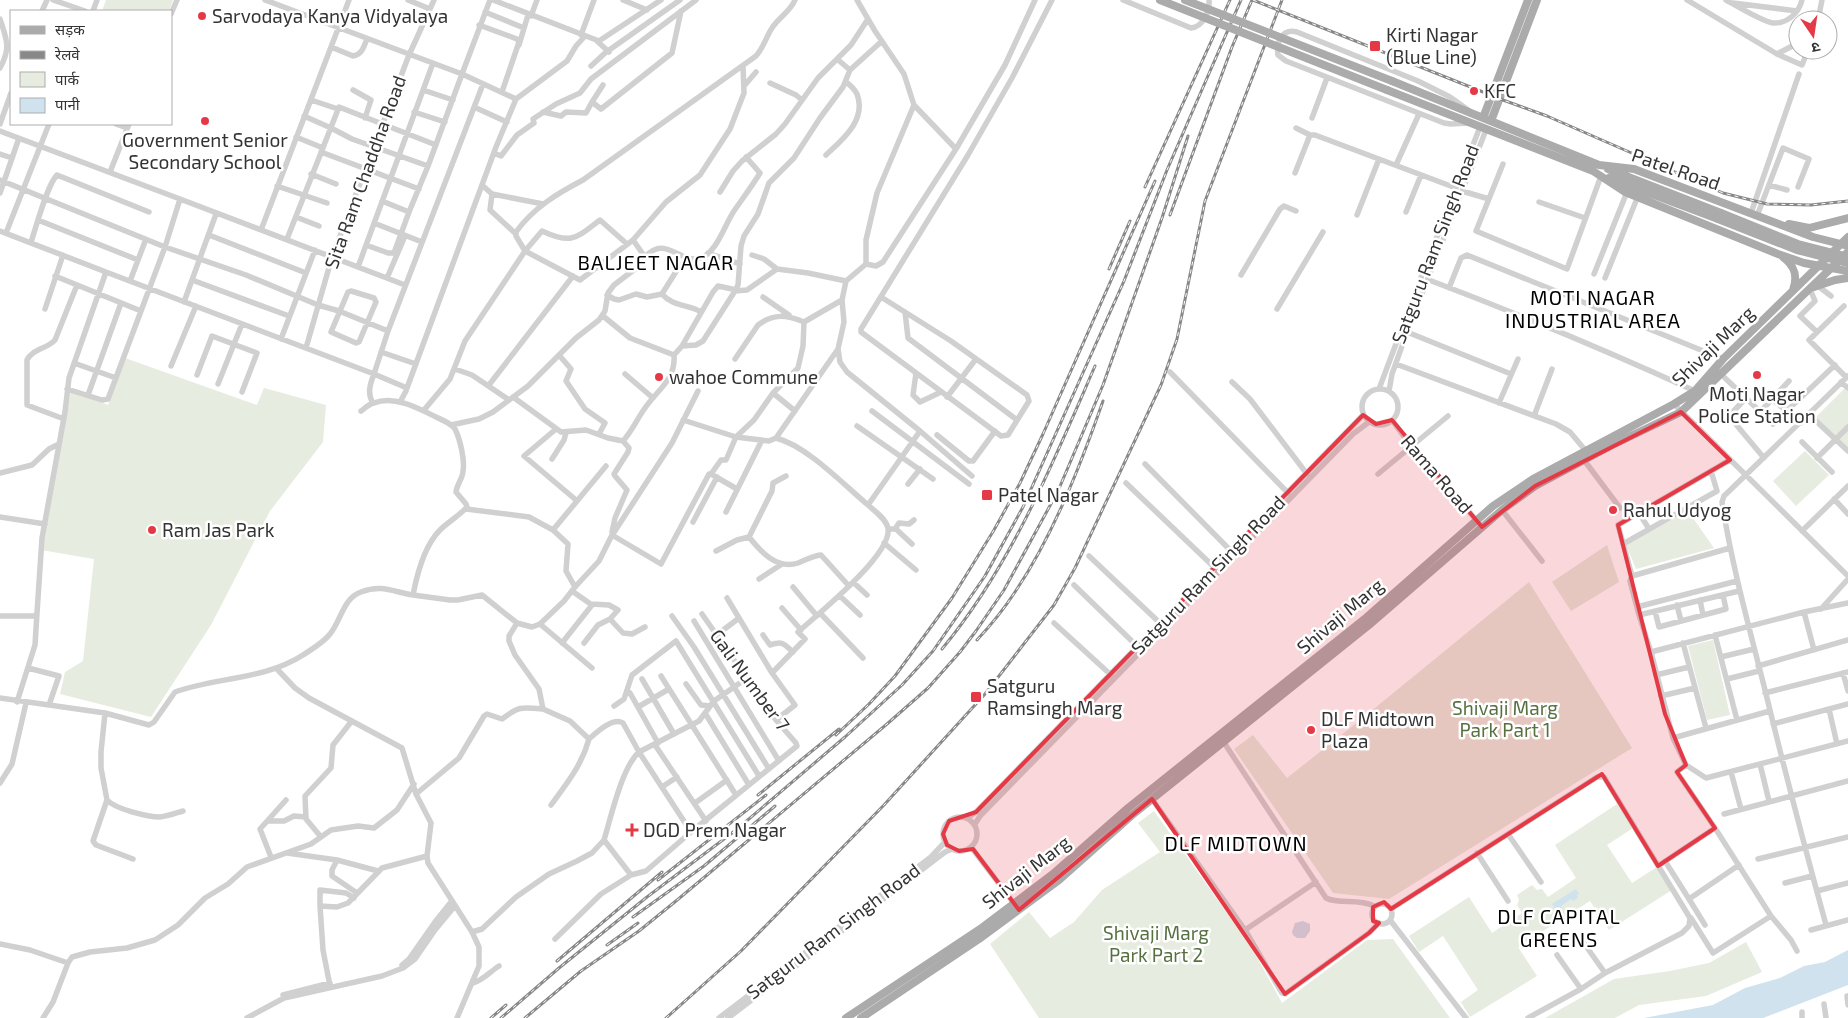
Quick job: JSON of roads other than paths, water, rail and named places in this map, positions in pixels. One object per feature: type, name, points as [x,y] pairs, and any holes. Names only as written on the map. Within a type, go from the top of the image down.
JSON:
[{"type":"main road","name":"Patel Road","points":[[1160,0],[1593,171],[1627,192],[1778,254],[1804,263],[1848,271]]},
{"type":"main road","name":"Patel Road","points":[[1185,0],[1599,165],[1634,168],[1813,237],[1844,245]]},
{"type":"main road","points":[[1483,118],[1528,0]]},
{"type":"main road","points":[[1491,121],[1537,0]]},
{"type":"main road","points":[[1599,165],[1797,250],[1848,264]]},
{"type":"main road","points":[[1593,171],[1798,244],[1848,257]]},
{"type":"main road","points":[[1773,222],[1808,228],[1848,218]]},
{"type":"main road","points":[[1764,248],[1773,248],[1781,241],[1782,231],[1773,222]]},
{"type":"main road","name":"Shivaji Marg","points":[[861,1018],[979,939],[1128,808],[1366,617],[1493,506],[1533,479],[1695,391],[1724,359],[1792,292],[1844,245],[1848,237]]},
{"type":"main road","name":"Shivaji Marg","points":[[846,1018],[983,926],[1059,880],[1152,799],[1369,625],[1502,510],[1535,486],[1681,412],[1848,252]]},
{"type":"main road","points":[[1778,254],[1789,261],[1794,269],[1796,278],[1792,292]]},
{"type":"main road","points":[[1810,289],[1835,280],[1848,278]]},
{"type":"street","points":[[53,0],[83,10]]},
{"type":"street","points":[[172,12],[177,0]]},
{"type":"street","points":[[265,0],[462,74],[516,99]]},
{"type":"street","points":[[261,230],[349,0]]},
{"type":"street","points":[[408,0],[430,9]]},
{"type":"street","name":"Sita Ram Chaddha Road","points":[[306,348],[332,257],[409,55],[434,0]]},
{"type":"street","points":[[387,278],[403,235],[409,212],[445,122],[484,12],[491,0],[597,41],[609,52]]},
{"type":"street","points":[[502,92],[524,28],[537,0]]},
{"type":"street","points":[[49,125],[24,189],[3,232],[407,388],[494,153],[516,99],[567,61],[583,35],[594,0]]},
{"type":"street","points":[[623,0],[645,9]]},
{"type":"street","points":[[645,9],[646,0]]},
{"type":"street","points":[[597,41],[603,39],[661,0]]},
{"type":"street","points":[[591,66],[680,0]]},
{"type":"street","points":[[494,153],[501,156],[517,135],[534,123],[533,119],[556,104],[580,93],[591,79],[696,0]]},
{"type":"street","points":[[516,234],[543,204],[555,195],[583,180],[744,66],[761,51],[772,28],[793,6],[795,0]]},
{"type":"street","points":[[857,0],[904,74],[914,106],[956,148]]},
{"type":"street","points":[[866,264],[876,266],[883,262],[956,148],[1006,65],[1035,0]]},
{"type":"street","points":[[881,297],[976,359],[1028,396],[1029,401],[1005,436],[1001,436],[941,392],[861,332],[861,329],[968,155],[1012,78],[1052,0]]},
{"type":"street","points":[[1123,0],[1191,28],[1202,24],[1209,6],[1209,0]]},
{"type":"street","points":[[1687,0],[1788,59]]},
{"type":"street","points":[[1728,1],[1772,23],[1788,19]]},
{"type":"street","points":[[1728,1],[1790,10]]},
{"type":"street","points":[[592,102],[601,109],[672,53],[681,11]]},
{"type":"street","points":[[484,12],[524,28]]},
{"type":"street","points":[[0,19],[8,45],[7,53],[0,68]]},
{"type":"street","points":[[720,192],[733,171],[746,157],[780,130],[818,78],[851,45],[868,19]]},
{"type":"street","points":[[479,25],[516,39],[519,45]]},
{"type":"street","points":[[1469,123],[1451,124],[1419,114],[1280,58],[1277,51],[1282,34],[1291,30],[1418,81],[1450,96],[1473,114]]},
{"type":"street","points":[[331,48],[356,56],[367,39]]},
{"type":"street","points":[[682,346],[696,346],[703,341],[735,291],[738,285],[741,246],[744,236],[758,214],[769,183],[794,158],[846,82],[850,70],[882,41]]},
{"type":"street","points":[[1777,54],[1788,48]]},
{"type":"street","points":[[837,59],[850,70]]},
{"type":"street","points":[[1791,60],[1802,65],[1804,60]]},
{"type":"street","points":[[358,267],[433,63]]},
{"type":"street","points":[[492,194],[490,210],[516,234],[525,251],[578,280],[583,280],[630,242],[666,202],[700,175],[730,129],[744,92],[744,66]]},
{"type":"street","points":[[744,86],[756,72]]},
{"type":"street","points":[[1754,215],[1799,74]]},
{"type":"street","points":[[1312,118],[1327,78]]},
{"type":"street","points":[[826,155],[852,128],[859,111],[857,93],[846,82]]},
{"type":"street","points":[[770,83],[796,95],[802,100]]},
{"type":"street","points":[[374,403],[369,389],[388,331],[483,84]]},
{"type":"street","points":[[543,112],[561,116],[566,112],[586,113],[603,85]]},
{"type":"street","points":[[353,90],[371,100],[365,118]]},
{"type":"street","points":[[423,90],[453,100]]},
{"type":"street","points":[[0,124],[10,96]]},
{"type":"street","points":[[311,100],[339,108],[436,145]]},
{"type":"street","points":[[914,106],[877,194],[866,240],[866,264],[846,281],[842,300],[844,322],[838,349],[840,362],[847,372],[972,476]]},
{"type":"street","points":[[474,107],[508,122]]},
{"type":"street","points":[[287,239],[338,109]]},
{"type":"street","points":[[414,112],[445,122]]},
{"type":"street","points":[[1396,165],[1419,114]]},
{"type":"street","points":[[304,116],[352,139],[428,166]]},
{"type":"street","points":[[110,172],[128,126]]},
{"type":"street","points":[[1296,128],[1310,135],[1315,135],[1456,188]]},
{"type":"street","name":"Satguru Ram Singh Road","points":[[1379,388],[1456,188],[1483,128]]},
{"type":"street","name":"Satguru Ram Singh Road","points":[[1389,391],[1407,332],[1429,280],[1483,128]]},
{"type":"street","points":[[0,131],[216,214],[287,239],[405,286]]},
{"type":"street","points":[[1295,173],[1310,135]]},
{"type":"street","points":[[296,137],[365,169],[419,189]]},
{"type":"street","points":[[0,193],[2,181],[19,138]]},
{"type":"street","points":[[1754,215],[1769,185],[1783,148],[1809,159],[1798,187]]},
{"type":"street","points":[[0,154],[12,158]]},
{"type":"street","points":[[451,425],[479,418],[493,412],[528,386],[576,338],[603,316],[607,295],[614,285],[639,266],[650,251],[656,248],[674,251],[689,258],[701,258],[708,253],[760,173],[746,157]]},
{"type":"street","points":[[1357,215],[1380,159]]},
{"type":"street","points":[[1503,164],[1476,232],[1567,269],[1601,176]]},
{"type":"street","points":[[312,174],[336,184]]},
{"type":"street","points":[[31,242],[46,198],[57,175],[149,212]]},
{"type":"street","points":[[1406,212],[1421,175]]},
{"type":"street","points":[[2,181],[165,247],[200,258],[388,331]]},
{"type":"street","points":[[482,185],[492,194],[543,204]]},
{"type":"street","points":[[1769,185],[1787,190]]},
{"type":"street","points":[[277,186],[327,203]]},
{"type":"street","points":[[1462,191],[1489,200]]},
{"type":"street","points":[[1594,274],[1627,192]]},
{"type":"street","points":[[1605,278],[1638,196]]},
{"type":"street","points":[[68,389],[106,400],[150,289],[180,199]]},
{"type":"street","points":[[382,201],[409,212]]},
{"type":"street","points":[[1539,202],[1585,218]]},
{"type":"street","points":[[1241,275],[1280,209],[1284,206],[1296,211]]},
{"type":"street","points":[[184,302],[216,214]]},
{"type":"street","points":[[296,217],[319,226]]},
{"type":"street","points":[[38,220],[138,260]]},
{"type":"street","points":[[424,410],[450,379],[466,341],[525,251],[542,231],[562,239],[577,238],[600,220],[630,242],[644,257]]},
{"type":"street","points":[[374,223],[422,242]]},
{"type":"street","points":[[1277,309],[1323,232]]},
{"type":"street","points":[[209,235],[306,273]]},
{"type":"street","points":[[366,245],[388,254],[392,253],[403,235]]},
{"type":"street","points":[[130,281],[146,239]]},
{"type":"street","points":[[281,339],[314,250]]},
{"type":"street","points":[[708,253],[740,264]]},
{"type":"street","points":[[45,309],[63,255]]},
{"type":"street","points":[[752,255],[764,259],[777,269],[846,281]]},
{"type":"street","points":[[1449,288],[1460,258],[1467,256],[1724,359]]},
{"type":"street","points":[[607,295],[614,300],[619,300],[636,294],[647,297],[662,294],[677,270],[689,258]]},
{"type":"street","points":[[674,355],[682,346],[712,292],[718,286],[732,288],[735,291],[747,290],[777,269]]},
{"type":"street","points":[[17,702],[37,639],[40,558],[64,419],[69,378],[106,272]]},
{"type":"street","points":[[55,276],[141,310]]},
{"type":"street","points":[[489,385],[573,276]]},
{"type":"street","points":[[192,280],[289,316]]},
{"type":"street","points":[[1429,280],[1599,348],[1695,391]]},
{"type":"street","points":[[64,419],[27,405],[27,360],[31,354],[49,346],[55,340],[77,285]]},
{"type":"street","points":[[1818,286],[1832,296]]},
{"type":"street","points":[[1810,289],[1815,301],[1800,316],[1817,332]]},
{"type":"street","points":[[350,290],[374,298],[375,304],[357,343],[332,334],[339,311],[350,290]]},
{"type":"street","points":[[662,294],[674,304],[692,307],[701,312]]},
{"type":"street","points":[[763,297],[793,318]]},
{"type":"street","points":[[804,322],[842,300]]},
{"type":"street","points":[[88,396],[121,303]]},
{"type":"street","points":[[171,366],[196,306]]},
{"type":"street","points":[[1844,306],[1810,340],[1835,365],[1845,378],[1848,388]]},
{"type":"street","points":[[905,312],[908,338],[1017,420]]},
{"type":"street","points":[[735,359],[759,324],[782,315],[804,322]]},
{"type":"street","points":[[603,316],[630,338],[674,355]]},
{"type":"street","points":[[693,522],[721,460],[726,460],[736,437],[754,420],[773,393],[798,368],[803,346],[804,322]]},
{"type":"street","points":[[218,384],[242,324]]},
{"type":"street","points":[[1407,332],[1511,374]]},
{"type":"street","points":[[197,376],[212,336],[235,344],[257,352],[242,392]]},
{"type":"street","points":[[683,420],[736,437],[769,441],[776,438],[838,349]]},
{"type":"street","points":[[381,352],[416,364]]},
{"type":"street","points":[[559,355],[571,370],[566,381],[585,409],[606,423],[599,434]]},
{"type":"street","points":[[623,441],[646,406],[662,390],[670,378],[675,361],[674,355]]},
{"type":"street","points":[[948,397],[976,359]]},
{"type":"street","points":[[1499,403],[1518,359]]},
{"type":"street","points":[[74,363],[116,378]]},
{"type":"street","points":[[1396,364],[1566,429],[1586,451]]},
{"type":"street","points":[[1725,378],[1773,424],[1835,365]]},
{"type":"street","points":[[455,369],[472,375],[511,398],[556,429],[566,433],[586,430],[623,441],[629,450],[614,475],[627,490],[615,518],[612,536]]},
{"type":"street","points":[[1534,416],[1552,369]]},
{"type":"street","points":[[1170,372],[1288,493]]},
{"type":"street","points":[[916,373],[913,395],[920,402],[941,392]]},
{"type":"street","points":[[624,374],[653,398]]},
{"type":"street","points":[[1826,925],[1804,849],[1748,627],[1730,548],[1722,502],[1724,496],[1845,378]]},
{"type":"street","points":[[1761,412],[1789,381]]},
{"type":"street","points":[[1232,382],[1250,400],[1307,474]]},
{"type":"street","points":[[1379,388],[1389,391],[1395,397],[1398,405],[1397,413],[1392,420],[1382,425],[1369,422],[1363,416],[1361,407],[1367,394],[1379,388]]},
{"type":"street","points":[[400,402],[406,391]]},
{"type":"street","points":[[0,698],[17,702],[105,712],[149,725],[154,722],[174,692],[277,669],[303,655],[326,639],[334,629],[349,600],[356,594],[370,590],[389,588],[413,596],[458,600],[482,595],[517,623],[532,627],[540,624],[564,601],[599,561],[612,536],[672,443],[698,391]]},
{"type":"street","points":[[773,393],[795,411]]},
{"type":"street","points":[[1746,398],[1729,416],[1764,458]]},
{"type":"street","points":[[1772,399],[1801,423]]},
{"type":"street","points":[[361,411],[374,403],[400,402],[424,410],[451,425],[455,429],[463,465],[463,472],[456,492],[466,504],[466,509]]},
{"type":"street","points":[[1674,404],[1848,577],[1821,609]]},
{"type":"street","points":[[872,411],[969,484]]},
{"type":"street","name":"Satguru Ram Singh Road","points":[[967,818],[976,812],[995,793],[1363,416]]},
{"type":"street","points":[[1378,474],[1448,416]]},
{"type":"street","name":"Rama Road","points":[[1392,420],[1482,527]]},
{"type":"street","points":[[1815,420],[1848,451]]},
{"type":"street","name":"Satguru Ram Singh Road","points":[[974,824],[1347,440],[1359,428],[1369,422]]},
{"type":"street","points":[[857,426],[933,479]]},
{"type":"street","points":[[1818,458],[1848,427]]},
{"type":"street","points":[[556,429],[524,456],[576,500]]},
{"type":"street","points":[[868,505],[920,431]]},
{"type":"street","points":[[936,435],[969,461],[973,461],[995,431]]},
{"type":"street","points":[[552,459],[564,440],[566,433]]},
{"type":"street","points":[[776,438],[787,440],[810,454],[868,505],[891,529],[912,544]]},
{"type":"street","points":[[726,512],[762,440]]},
{"type":"street","points":[[1802,442],[1832,472]]},
{"type":"street","points":[[0,473],[32,465],[49,449],[59,444]]},
{"type":"street","points":[[1584,460],[1620,508]]},
{"type":"street","points":[[1730,460],[1618,525],[1632,576],[1630,581],[1673,738],[1686,765],[1706,778],[1848,741]]},
{"type":"street","points":[[1145,464],[1231,551]]},
{"type":"street","points":[[553,530],[606,466]]},
{"type":"street","points":[[908,484],[920,469]]},
{"type":"street","points":[[1623,544],[1717,492],[1711,471]]},
{"type":"street","points":[[612,536],[660,564],[694,502],[714,476]]},
{"type":"street","points":[[714,476],[737,489]]},
{"type":"street","points":[[749,537],[772,491],[773,483],[786,476]]},
{"type":"street","points":[[1126,483],[1215,568]]},
{"type":"street","points":[[1802,531],[1848,486]]},
{"type":"street","points":[[1834,499],[1848,514]]},
{"type":"street","points":[[413,596],[418,573],[431,543],[438,532],[466,509],[529,517],[553,530],[568,544],[566,571],[573,589],[591,604],[608,605],[618,610],[610,619],[598,625],[584,643]]},
{"type":"street","points":[[1502,510],[1542,560]]},
{"type":"street","points":[[1639,513],[1649,529]]},
{"type":"street","points":[[0,516],[45,524]]},
{"type":"street","points":[[772,673],[806,639],[798,632],[840,596],[874,560],[891,529],[899,523],[909,524],[914,520]]},
{"type":"street","points":[[716,551],[737,540],[749,537]]},
{"type":"street","points":[[749,537],[764,555],[782,564],[796,564],[815,556],[820,556],[851,584],[867,595]]},
{"type":"street","points":[[884,543],[916,570]]},
{"type":"street","points":[[1632,576],[1730,548]]},
{"type":"street","points":[[1090,556],[1160,624]]},
{"type":"street","points":[[759,580],[782,564]]},
{"type":"street","points":[[1843,571],[1848,566]]},
{"type":"street","points":[[1637,607],[1737,581]]},
{"type":"street","points":[[1074,585],[1138,647]]},
{"type":"street","points":[[793,587],[818,615],[863,658]]},
{"type":"street","points":[[1639,615],[1739,590]]},
{"type":"street","points":[[1655,611],[1659,627],[1726,609],[1723,595]]},
{"type":"street","points":[[840,596],[860,615]]},
{"type":"street","points":[[727,598],[772,673],[795,706],[776,720]]},
{"type":"street","points":[[1700,600],[1703,615]]},
{"type":"street","points":[[1651,652],[1804,612],[1848,603]]},
{"type":"street","points":[[562,643],[591,607],[591,604]]},
{"type":"street","points":[[1678,606],[1681,621]]},
{"type":"street","points":[[782,608],[801,630]]},
{"type":"street","points":[[1804,612],[1814,650]]},
{"type":"street","points":[[0,616],[35,616],[37,613]]},
{"type":"street","name":"Gali Number 7","points":[[702,614],[718,634],[776,720],[796,743],[797,746],[780,760]]},
{"type":"street","points":[[672,616],[694,647],[769,769]]},
{"type":"street","points":[[718,634],[739,618]]},
{"type":"street","points":[[610,619],[623,633],[632,634],[645,627]]},
{"type":"street","points":[[555,939],[602,894],[631,876],[646,871],[780,760],[694,621]]},
{"type":"street","points":[[517,623],[509,636],[509,641],[539,689],[543,709]]},
{"type":"street","points":[[1054,623],[1111,675]]},
{"type":"street","points":[[540,624],[592,668]]},
{"type":"street","points":[[763,635],[770,645],[777,642],[782,643],[793,652]]},
{"type":"street","points":[[1715,635],[1737,720]]},
{"type":"street","points":[[1727,679],[1848,640]]},
{"type":"street","points":[[614,706],[624,699],[632,675],[676,641],[712,704],[759,776]]},
{"type":"street","points":[[1683,643],[1706,728]]},
{"type":"street","points":[[1721,658],[1754,649]]},
{"type":"street","points":[[1656,675],[1689,666]]},
{"type":"street","points":[[28,668],[59,676],[49,705]]},
{"type":"street","points":[[277,669],[303,694],[350,722],[402,748],[416,794],[431,823],[427,856],[431,869],[472,932],[479,947],[479,966],[457,1018]]},
{"type":"street","points":[[1765,693],[1846,672],[1848,690]]},
{"type":"street","points":[[661,676],[736,795]]},
{"type":"street","points":[[472,932],[482,929],[516,897],[549,874],[592,853],[604,840],[632,758],[639,752],[701,720],[712,704],[747,678]]},
{"type":"street","points":[[642,679],[674,734]]},
{"type":"street","points":[[686,684],[701,705],[712,704]]},
{"type":"street","points":[[1661,696],[1695,688]]},
{"type":"street","points":[[638,707],[669,689]]},
{"type":"street","points":[[630,693],[657,744],[706,821]]},
{"type":"street","points":[[0,783],[12,764],[26,703]]},
{"type":"street","points":[[1773,724],[1848,704]]},
{"type":"street","points":[[416,794],[459,758],[487,714],[502,719],[511,711],[520,708],[543,709],[570,721],[589,739]]},
{"type":"street","points":[[1829,709],[1837,744]]},
{"type":"street","points":[[1673,738],[1770,711]]},
{"type":"street","points":[[105,712],[100,752],[107,800],[93,842],[96,845],[133,859]]},
{"type":"street","points":[[705,713],[749,784]]},
{"type":"street","points":[[550,804],[578,769],[589,739],[615,721],[620,721],[691,832]]},
{"type":"street","points":[[321,837],[306,817],[305,796],[331,768],[333,745],[350,722]]},
{"type":"street","points":[[1152,799],[1245,930],[1282,993],[1285,994],[1379,924],[1390,920],[1392,915],[1391,909],[1384,903],[1374,906],[1361,901],[1329,900],[1223,741]]},
{"type":"street","points":[[1760,764],[1769,801]]},
{"type":"street","points":[[1686,765],[1677,772],[1771,916],[1791,940],[1797,951]]},
{"type":"street","points":[[1731,772],[1741,809]]},
{"type":"street","points":[[1391,909],[1600,776],[1604,777],[1611,788],[1712,953],[1771,916]]},
{"type":"street","points":[[662,787],[677,777]]},
{"type":"street","points":[[695,803],[727,780]]},
{"type":"street","points":[[1724,814],[1848,781]]},
{"type":"street","points":[[43,1018],[53,1002],[68,963],[72,958],[79,954],[127,948],[155,940],[178,925],[205,898],[228,884],[246,867],[311,844],[331,830],[358,826],[374,828],[397,810],[414,784]]},
{"type":"street","points":[[107,800],[116,806],[151,816],[164,816],[183,811]]},
{"type":"street","points":[[271,858],[260,829],[286,800]]},
{"type":"street","points":[[268,821],[284,821],[294,816],[306,817]]},
{"type":"street","points":[[961,816],[967,818],[974,824],[977,832],[976,840],[971,847],[959,851],[952,849],[945,842],[943,834],[945,827],[949,821],[961,816]]},
{"type":"street","points":[[1658,866],[1715,828]]},
{"type":"street","points":[[1508,834],[1541,882]]},
{"type":"street","points":[[1758,860],[1848,837]]},
{"type":"street","points":[[604,840],[631,876]]},
{"type":"street","name":"Satguru Ram Singh Road","points":[[719,1018],[931,857],[945,842]]},
{"type":"street","points":[[971,847],[1017,907]]},
{"type":"street","name":"Satguru Ram Singh Road","points":[[728,1018],[945,852],[952,849]]},
{"type":"street","points":[[285,853],[337,860],[378,871]]},
{"type":"street","points":[[1477,853],[1508,901]]},
{"type":"street","points":[[320,906],[337,907],[348,903],[378,871],[427,856]]},
{"type":"street","points":[[337,860],[332,870],[332,876],[355,896]]},
{"type":"street","points":[[1665,861],[1705,925]]},
{"type":"street","points":[[1689,899],[1739,865]]},
{"type":"street","points":[[1785,883],[1812,876]]},
{"type":"street","points":[[1245,930],[1316,882]]},
{"type":"street","points":[[1817,891],[1848,883]]},
{"type":"street","points":[[330,985],[323,950],[320,890],[355,896]]},
{"type":"street","points":[[247,1018],[254,1012],[284,998],[330,985],[382,976],[410,964],[453,904]]},
{"type":"street","points":[[1374,906],[1371,915],[1379,924]]},
{"type":"street","points":[[1528,1018],[1682,933],[1689,926],[1690,918]]},
{"type":"street","points":[[1390,920],[1466,1018]]},
{"type":"street","points":[[1811,930],[1848,920]]},
{"type":"street","points":[[1581,939],[1605,974]]},
{"type":"street","points":[[0,944],[30,950],[68,963]]},
{"type":"street","points":[[1557,955],[1580,989]]},
{"type":"street","points":[[473,983],[478,982],[499,966]]},
{"type":"street","points":[[1847,996],[1848,1005]]},
{"type":"street","points":[[1824,1004],[1826,1018]]},
{"type":"water","points":[[1576,889],[1579,894],[1577,895],[1578,898],[1573,901],[1571,899],[1557,911],[1552,904]]},
{"type":"water","points":[[1303,921],[1310,924],[1310,931],[1305,938],[1297,938],[1292,932],[1295,923]]},
{"type":"water","points":[[1848,950],[1848,985],[1763,1018],[1644,1018],[1713,1005],[1745,988],[1780,978],[1804,966],[1825,962]]},
{"type":"railway","points":[[1145,187],[1230,0]]},
{"type":"railway","points":[[501,1018],[647,897],[736,830],[845,737],[902,685],[933,651],[985,576],[1023,507],[1124,281],[1167,170],[1241,0]]},
{"type":"railway","points":[[1170,215],[1232,47],[1252,0]]},
{"type":"railway","points":[[1253,0],[1547,116],[1723,193],[1767,204],[1811,205],[1848,201]]},
{"type":"railway","points":[[666,1018],[741,951],[884,805],[985,694],[1054,605],[1075,568],[1161,385],[1177,339],[1205,201],[1282,0]]},
{"type":"railway","points":[[525,1018],[581,971],[639,931],[676,901],[887,724],[928,688],[976,631],[1004,590],[1058,491],[1103,385],[1162,218],[1188,136]]},
{"type":"railway","points":[[836,735],[895,676],[952,598],[994,530],[1020,483],[1043,434],[1155,181]]},
{"type":"railway","points":[[1109,269],[1130,221]]},
{"type":"railway","points":[[942,649],[967,617],[989,584],[1028,514],[1095,366]]},
{"type":"railway","points":[[977,640],[1011,598],[1042,547],[1076,474],[1103,401]]},
{"type":"railway","points":[[758,795],[839,729]]},
{"type":"railway","points":[[658,880],[766,795]]},
{"type":"railway","points":[[633,917],[704,866],[775,806]]},
{"type":"railway","points":[[557,961],[662,872]]},
{"type":"railway","points":[[607,945],[638,923]]},
{"type":"railway","points":[[491,1018],[506,1005]]},
{"type":"place","name":"Sarvodaya Kanya Vidyalaya","points":[[202,16]]},
{"type":"place","name":"Kirti Nagar (Blue Line)","points":[[1375,46]]},
{"type":"place","name":"KFC","points":[[1474,91]]},
{"type":"place","name":"Government Senior Secondary School","points":[[205,121]]},
{"type":"place","name":"Moti Nagar Police Station","points":[[1757,375]]},
{"type":"place","name":"wahoe Commune","points":[[659,377]]},
{"type":"place","name":"Patel Nagar","points":[[987,495]]},
{"type":"place","name":"Rahul Udyog","points":[[1613,510]]},
{"type":"place","name":"Ram Jas Park","points":[[152,530]]},
{"type":"place","name":"Satguru Ramsingh Marg","points":[[976,697]]},
{"type":"place","name":"DLF Midtown Plaza","points":[[1311,730]]},
{"type":"place","name":"DGD Prem Nagar","points":[[632,830]]},
{"type":"district","name":"BALJEET NAGAR","points":[[656,263]]},
{"type":"district","name":"MOTI NAGAR INDUSTRIAL AREA","points":[[1593,310]]},
{"type":"district","name":"DLF MIDTOWN","points":[[1236,844]]},
{"type":"district","name":"DLF CAPITAL GREENS","points":[[1559,928]]},
{"type":"park label","name":"Shivaji Marg Park Part 1","points":[[1505,719]]},
{"type":"park label","name":"Shivaji Marg Park Part 2","points":[[1156,944]]}]
